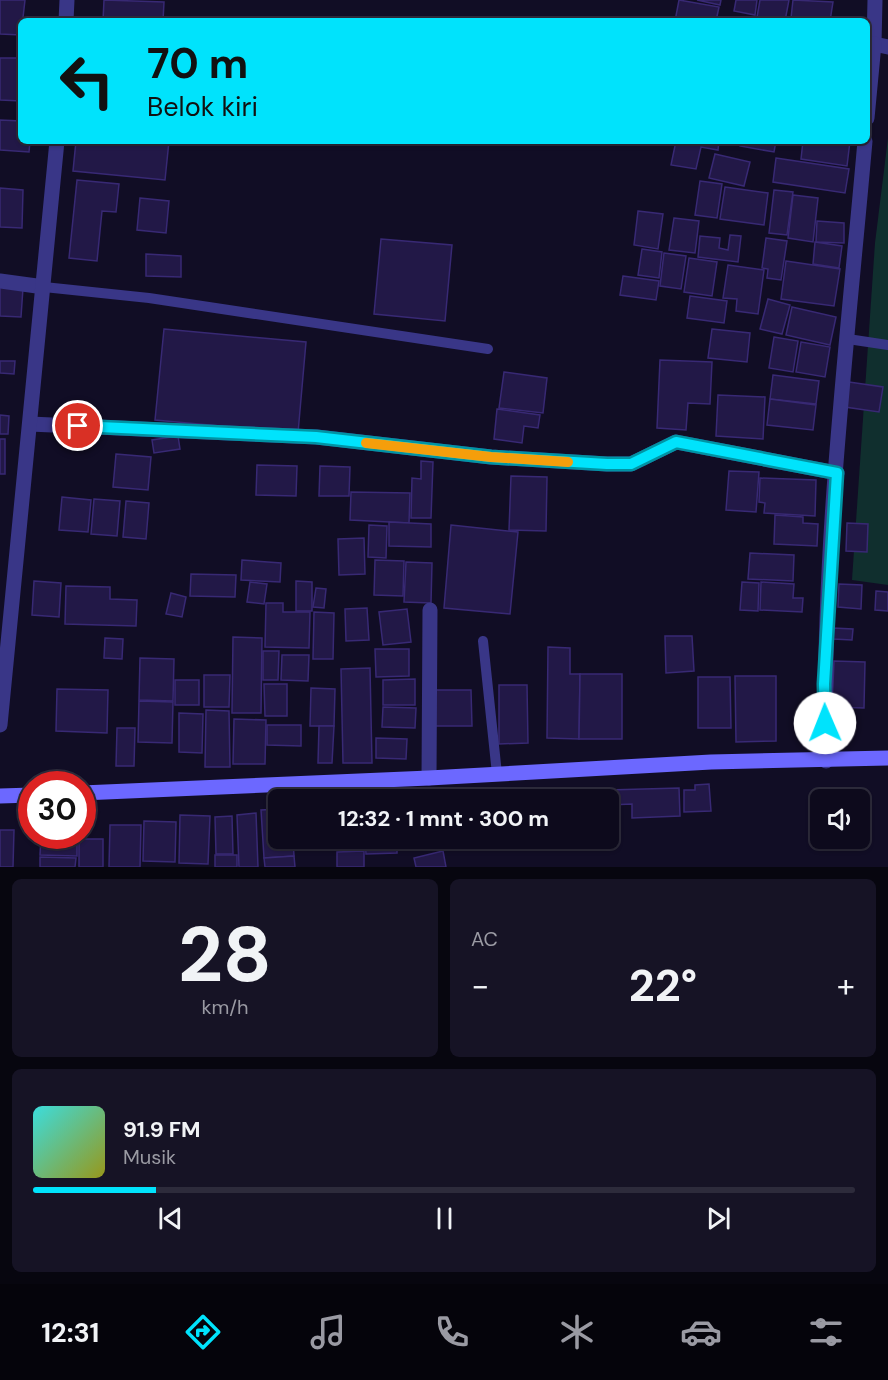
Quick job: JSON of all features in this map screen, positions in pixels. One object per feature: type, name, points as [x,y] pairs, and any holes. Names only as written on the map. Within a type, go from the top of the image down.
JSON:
[{"type":"main road","points":[[96,792],[429,778],[711,762],[888,758]]},
{"type":"main road","points":[[0,796],[18,795]]},
{"type":"street","points":[[66,18],[67,0]]},
{"type":"street","points":[[870,103],[881,46],[875,0]]},
{"type":"street","points":[[0,725],[57,144]]},
{"type":"street","points":[[826,761],[824,684],[837,473],[865,144]]},
{"type":"street","points":[[0,281],[44,286]]},
{"type":"street","points":[[30,424],[316,437],[491,457],[607,464],[631,464],[676,442],[837,473]]},
{"type":"street","points":[[429,778],[430,610]]},
{"type":"lane","points":[[44,286],[150,298],[488,349]]},
{"type":"lane","points":[[848,339],[888,345]]},
{"type":"lane","points":[[483,641],[497,774]]},
{"type":"green space","points":[[888,138],[888,585],[852,580],[875,243]]},
{"type":"building","points":[[0,0],[25,0],[23,18],[18,18],[18,35],[0,34]]},
{"type":"building","points":[[104,0],[164,2],[163,18],[103,18]]},
{"type":"building","points":[[679,0],[719,7],[717,18],[676,18]]},
{"type":"building","points":[[697,0],[721,0],[720,5]]},
{"type":"building","points":[[736,0],[757,0],[755,15],[734,11]]},
{"type":"building","points":[[760,0],[789,0],[786,18],[757,17]]},
{"type":"building","points":[[793,0],[833,2],[830,18],[791,18]]},
{"type":"building","points":[[0,58],[18,58],[18,101],[0,100]]},
{"type":"building","points":[[0,120],[18,121],[18,144],[30,144],[29,152],[0,150]]},
{"type":"building","points":[[76,144],[169,144],[165,180],[73,171]]},
{"type":"building","points":[[675,144],[719,144],[718,150],[701,147],[696,169],[671,165]]},
{"type":"building","points":[[740,144],[775,144],[774,152],[740,146]]},
{"type":"building","points":[[803,144],[850,144],[847,166],[801,159]]},
{"type":"building","points":[[715,154],[750,162],[744,186],[709,178]]},
{"type":"building","points":[[776,158],[849,169],[845,193],[773,182]]},
{"type":"building","points":[[77,180],[119,184],[116,212],[102,211],[97,261],[69,258]]},
{"type":"building","points":[[700,181],[722,184],[717,218],[695,215]]},
{"type":"building","points":[[725,187],[768,193],[764,225],[720,219]]},
{"type":"building","points":[[0,188],[23,190],[22,228],[0,227]]},
{"type":"building","points":[[774,190],[793,192],[787,235],[769,233]]},
{"type":"building","points":[[793,195],[818,198],[813,242],[788,238]]},
{"type":"building","points":[[140,198],[169,201],[166,233],[137,230]]},
{"type":"building","points":[[638,211],[663,214],[658,249],[634,245]]},
{"type":"building","points":[[674,218],[699,221],[695,253],[669,250]]},
{"type":"building","points":[[817,221],[844,223],[844,243],[816,242]]},
{"type":"building","points":[[730,235],[741,236],[738,262],[698,257],[700,236],[720,238],[719,248],[728,250]]},
{"type":"building","points":[[766,238],[787,241],[781,280],[767,278],[768,269],[762,268]]},
{"type":"building","points":[[381,239],[452,245],[445,321],[374,314]]},
{"type":"building","points":[[815,242],[842,246],[839,268],[813,264]]},
{"type":"building","points":[[642,249],[662,252],[659,278],[638,275]]},
{"type":"building","points":[[664,253],[686,256],[681,289],[660,286]]},
{"type":"building","points":[[146,254],[181,256],[181,277],[146,276]]},
{"type":"building","points":[[689,258],[717,262],[712,296],[684,292]]},
{"type":"building","points":[[786,261],[840,269],[834,306],[781,299]]},
{"type":"building","points":[[728,265],[764,270],[758,314],[736,311],[737,299],[723,298]]},
{"type":"building","points":[[623,276],[659,281],[656,300],[620,295]]},
{"type":"building","points":[[0,286],[23,288],[21,317],[0,316]]},
{"type":"building","points":[[690,296],[727,301],[724,323],[687,318]]},
{"type":"building","points":[[768,299],[790,305],[782,334],[760,329]]},
{"type":"building","points":[[792,307],[836,317],[830,345],[786,335]]},
{"type":"building","points":[[164,329],[306,342],[298,433],[155,420]]},
{"type":"building","points":[[712,329],[750,333],[747,362],[708,358]]},
{"type":"building","points":[[774,337],[798,341],[793,372],[769,368]]},
{"type":"building","points":[[801,342],[830,347],[825,377],[796,372]]},
{"type":"building","points":[[660,360],[712,362],[710,404],[688,403],[686,430],[657,428]]},
{"type":"building","points":[[0,361],[15,361],[14,374],[0,373]]},
{"type":"building","points":[[504,372],[547,378],[543,413],[499,408]]},
{"type":"building","points":[[773,375],[819,381],[816,404],[770,399]]},
{"type":"building","points":[[849,382],[883,387],[879,412],[845,407]]},
{"type":"building","points":[[718,395],[765,397],[763,439],[716,436]]},
{"type":"building","points":[[770,399],[816,405],[813,430],[767,425]]},
{"type":"building","points":[[497,409],[540,415],[538,428],[524,426],[522,443],[494,439]]},
{"type":"building","points":[[0,415],[9,416],[8,434],[0,434]]},
{"type":"building","points":[[178,436],[180,449],[154,453],[152,440]]},
{"type":"building","points":[[0,439],[5,439],[5,474],[0,474]]},
{"type":"building","points":[[116,454],[151,457],[148,490],[113,487]]},
{"type":"building","points":[[421,461],[433,462],[431,518],[411,518],[412,478],[421,479]]},
{"type":"building","points":[[257,465],[297,466],[296,496],[256,495]]},
{"type":"building","points":[[320,466],[350,467],[349,496],[319,496]]},
{"type":"building","points":[[729,471],[759,472],[756,512],[726,510]]},
{"type":"building","points":[[511,476],[547,477],[546,531],[509,530]]},
{"type":"building","points":[[760,478],[816,480],[815,516],[764,513],[765,503],[759,502]]},
{"type":"building","points":[[351,492],[410,493],[409,523],[350,520]]},
{"type":"building","points":[[62,497],[91,500],[88,532],[59,530]]},
{"type":"building","points":[[94,499],[120,501],[117,536],[91,534]]},
{"type":"building","points":[[126,501],[149,503],[146,539],[123,537]]},
{"type":"building","points":[[775,515],[803,517],[803,523],[818,524],[817,546],[774,544]]},
{"type":"building","points":[[389,522],[431,524],[431,547],[389,546]]},
{"type":"building","points":[[847,523],[868,524],[867,552],[846,551]]},
{"type":"building","points":[[369,525],[387,526],[386,558],[368,557]]},
{"type":"building","points":[[451,525],[518,532],[510,614],[444,608]]},
{"type":"building","points":[[364,538],[365,574],[339,575],[338,539]]},
{"type":"building","points":[[750,553],[794,555],[793,581],[748,579]]},
{"type":"building","points":[[242,560],[281,563],[280,582],[241,580]]},
{"type":"building","points":[[375,560],[404,561],[403,596],[374,595]]},
{"type":"building","points":[[406,562],[432,563],[431,603],[404,602]]},
{"type":"building","points":[[191,574],[236,575],[235,597],[190,596]]},
{"type":"building","points":[[34,581],[61,583],[59,617],[32,615]]},
{"type":"building","points":[[296,581],[312,582],[312,611],[296,611]]},
{"type":"building","points":[[250,582],[267,584],[264,604],[247,602]]},
{"type":"building","points":[[742,582],[759,583],[758,611],[740,610]]},
{"type":"building","points":[[761,582],[794,584],[793,598],[803,598],[802,612],[760,610]]},
{"type":"building","points":[[839,584],[862,585],[861,609],[838,607]]},
{"type":"building","points":[[66,586],[110,587],[110,599],[137,600],[136,626],[65,624]]},
{"type":"building","points":[[316,588],[326,589],[324,608],[313,607]]},
{"type":"building","points":[[876,591],[888,592],[888,611],[875,610]]},
{"type":"building","points":[[171,593],[186,597],[182,617],[166,614]]},
{"type":"building","points":[[266,603],[283,603],[283,612],[310,612],[309,648],[265,647]]},
{"type":"building","points":[[367,608],[369,640],[346,641],[345,609]]},
{"type":"building","points":[[407,609],[411,642],[383,645],[379,612]]},
{"type":"building","points":[[314,612],[334,613],[333,659],[313,659]]},
{"type":"building","points":[[833,628],[853,629],[852,640],[833,639]]},
{"type":"building","points":[[665,636],[692,636],[694,671],[666,673]]},
{"type":"building","points":[[233,637],[262,638],[261,713],[232,713]]},
{"type":"building","points":[[105,638],[123,639],[122,659],[104,658]]},
{"type":"building","points":[[548,647],[570,648],[570,674],[580,674],[579,739],[547,738]]},
{"type":"building","points":[[375,649],[409,649],[409,676],[376,677]]},
{"type":"building","points":[[263,651],[279,651],[278,680],[263,680]]},
{"type":"building","points":[[282,655],[309,655],[308,681],[281,680]]},
{"type":"building","points":[[140,658],[174,659],[173,701],[139,700]]},
{"type":"building","points":[[834,661],[865,662],[864,708],[832,707]]},
{"type":"building","points":[[370,668],[372,763],[343,763],[341,669]]},
{"type":"building","points":[[580,674],[622,674],[622,739],[579,739]]},
{"type":"building","points":[[204,675],[230,675],[229,707],[204,707]]},
{"type":"building","points":[[735,676],[776,676],[776,741],[736,742]]},
{"type":"building","points":[[698,677],[730,677],[731,728],[698,728]]},
{"type":"building","points":[[415,679],[415,705],[383,705],[383,680]]},
{"type":"building","points":[[175,680],[199,680],[199,705],[175,705]]},
{"type":"building","points":[[264,684],[287,684],[287,716],[265,716]]},
{"type":"building","points":[[499,685],[527,685],[528,743],[499,744]]},
{"type":"building","points":[[311,688],[335,689],[334,726],[310,726]]},
{"type":"building","points":[[57,689],[108,690],[107,733],[56,731]]},
{"type":"building","points":[[434,690],[471,690],[472,726],[434,726]]},
{"type":"building","points":[[139,701],[173,702],[172,743],[138,742]]},
{"type":"building","points":[[383,707],[416,708],[415,728],[382,727]]},
{"type":"building","points":[[206,710],[229,711],[230,767],[205,767]]},
{"type":"building","points":[[179,713],[203,714],[202,753],[179,752]]},
{"type":"building","points":[[234,719],[266,720],[265,764],[233,764]]},
{"type":"building","points":[[267,725],[301,725],[301,746],[267,745]]},
{"type":"building","points":[[319,726],[334,726],[332,763],[318,763]]},
{"type":"building","points":[[117,728],[135,728],[134,766],[116,766]]},
{"type":"building","points":[[376,738],[407,739],[406,759],[376,758]]},
{"type":"building","points":[[709,784],[711,811],[684,812],[684,790],[695,790],[695,785]]},
{"type":"building","points":[[679,788],[680,816],[632,818],[632,804],[619,805],[619,790]]},
{"type":"building","points":[[261,810],[268,810],[268,849],[294,849],[294,856],[264,858]]},
{"type":"building","points":[[256,813],[258,867],[239,867],[237,815]]},
{"type":"building","points":[[180,815],[210,816],[208,864],[179,863]]},
{"type":"building","points":[[232,816],[233,854],[216,854],[215,817]]},
{"type":"building","points":[[144,821],[176,822],[175,862],[143,861]]},
{"type":"building","points":[[110,825],[141,825],[140,867],[109,867]]},
{"type":"building","points":[[0,830],[14,830],[13,867],[0,867]]},
{"type":"building","points":[[96,839],[103,839],[103,867],[79,867],[79,849],[96,849]]},
{"type":"building","points":[[40,849],[77,849],[77,856],[40,855]]},
{"type":"building","points":[[366,849],[397,849],[397,853],[366,854]]},
{"type":"building","points":[[364,851],[364,867],[337,867],[337,852]]},
{"type":"building","points":[[443,851],[446,867],[416,867],[414,858]]},
{"type":"building","points":[[215,855],[237,855],[237,867],[215,867]]},
{"type":"building","points":[[294,856],[295,867],[265,867],[264,858]]},
{"type":"building","points":[[40,857],[76,858],[75,867],[40,867]]},
{"type":"slow traffic","points":[[366,443],[491,457],[568,462]]},
{"type":"route","points":[[78,426],[316,437],[491,457],[607,464],[631,464],[676,442],[837,473],[824,684],[825,723]]}]
